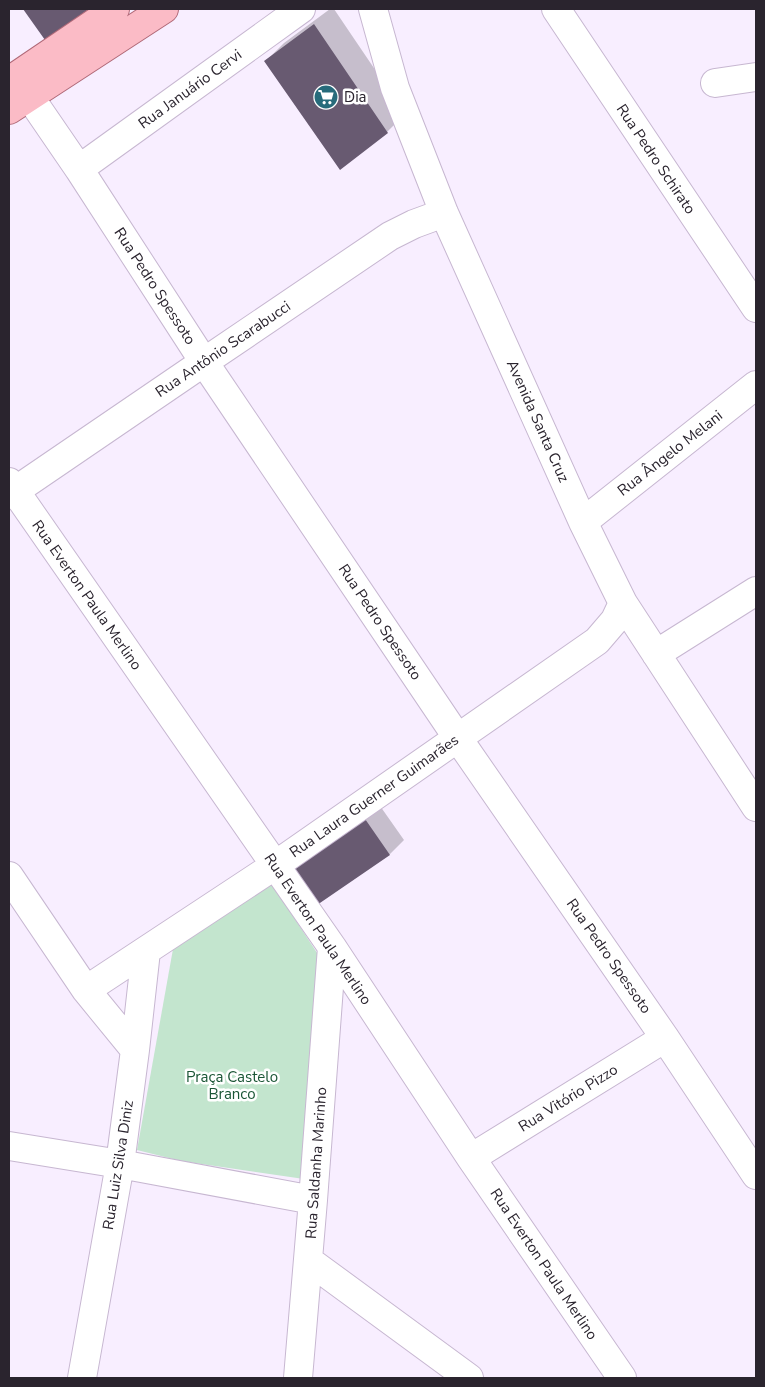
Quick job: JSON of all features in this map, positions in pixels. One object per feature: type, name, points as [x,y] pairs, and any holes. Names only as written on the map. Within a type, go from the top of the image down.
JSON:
[{"type":"main road","points":[[14,86],[115,9]]},
{"type":"main road","points":[[14,86],[164,9]]},
{"type":"street","name":"Rua Januário Cervi","points":[[79,169],[301,9]]},
{"type":"street","name":"Avenida Santa Cruz","points":[[373,9],[396,88],[444,213],[583,522],[623,603],[756,808]]},
{"type":"street","name":"Rua Pedro Schirato","points":[[556,9],[756,308]]},
{"type":"street","points":[[715,83],[756,77]]},
{"type":"street","name":"Rua Pedro Spessoto","points":[[14,86],[79,169],[204,362],[457,737],[665,1038],[756,1176]]},
{"type":"street","name":"Rua Antônio Scarabucci","points":[[11,489],[204,362],[390,236],[414,224],[444,213]]},
{"type":"street","name":"Rua Ângelo Melani","points":[[583,522],[756,385]]},
{"type":"street","name":"Rua Everton Paula Merlino","points":[[11,489],[332,947],[471,1158],[622,1378]]},
{"type":"street","points":[[656,654],[756,591]]},
{"type":"street","name":"Rua Laura Guerner Guimarães","points":[[86,990],[274,866],[597,641],[616,620],[623,603]]},
{"type":"street","points":[[9,876],[86,990],[135,1050]]},
{"type":"street","name":"Rua Saldanha Marinho","points":[[298,1378],[314,1200],[332,947]]},
{"type":"street","name":"Rua Luiz Silva Diniz","points":[[82,1378],[120,1164],[146,951]]},
{"type":"street","name":"Rua Vitório Pizzo","points":[[471,1158],[665,1038]]},
{"type":"street","points":[[9,1146],[120,1164],[314,1200]]},
{"type":"street","points":[[308,1260],[468,1378]]},
{"type":"green space","name":"Praça Castelo Branco","points":[[272,884],[323,962],[304,1179],[181,1161],[137,1150],[173,949]]},
{"type":"building","points":[[23,9],[89,9],[45,40]]},
{"type":"building","name":"Dia","points":[[314,24],[388,133],[340,170],[264,61]]},
{"type":"building","points":[[363,816],[390,855],[317,905],[290,866]]},
{"type":"place","name":"Dia","points":[[326,97]]}]
